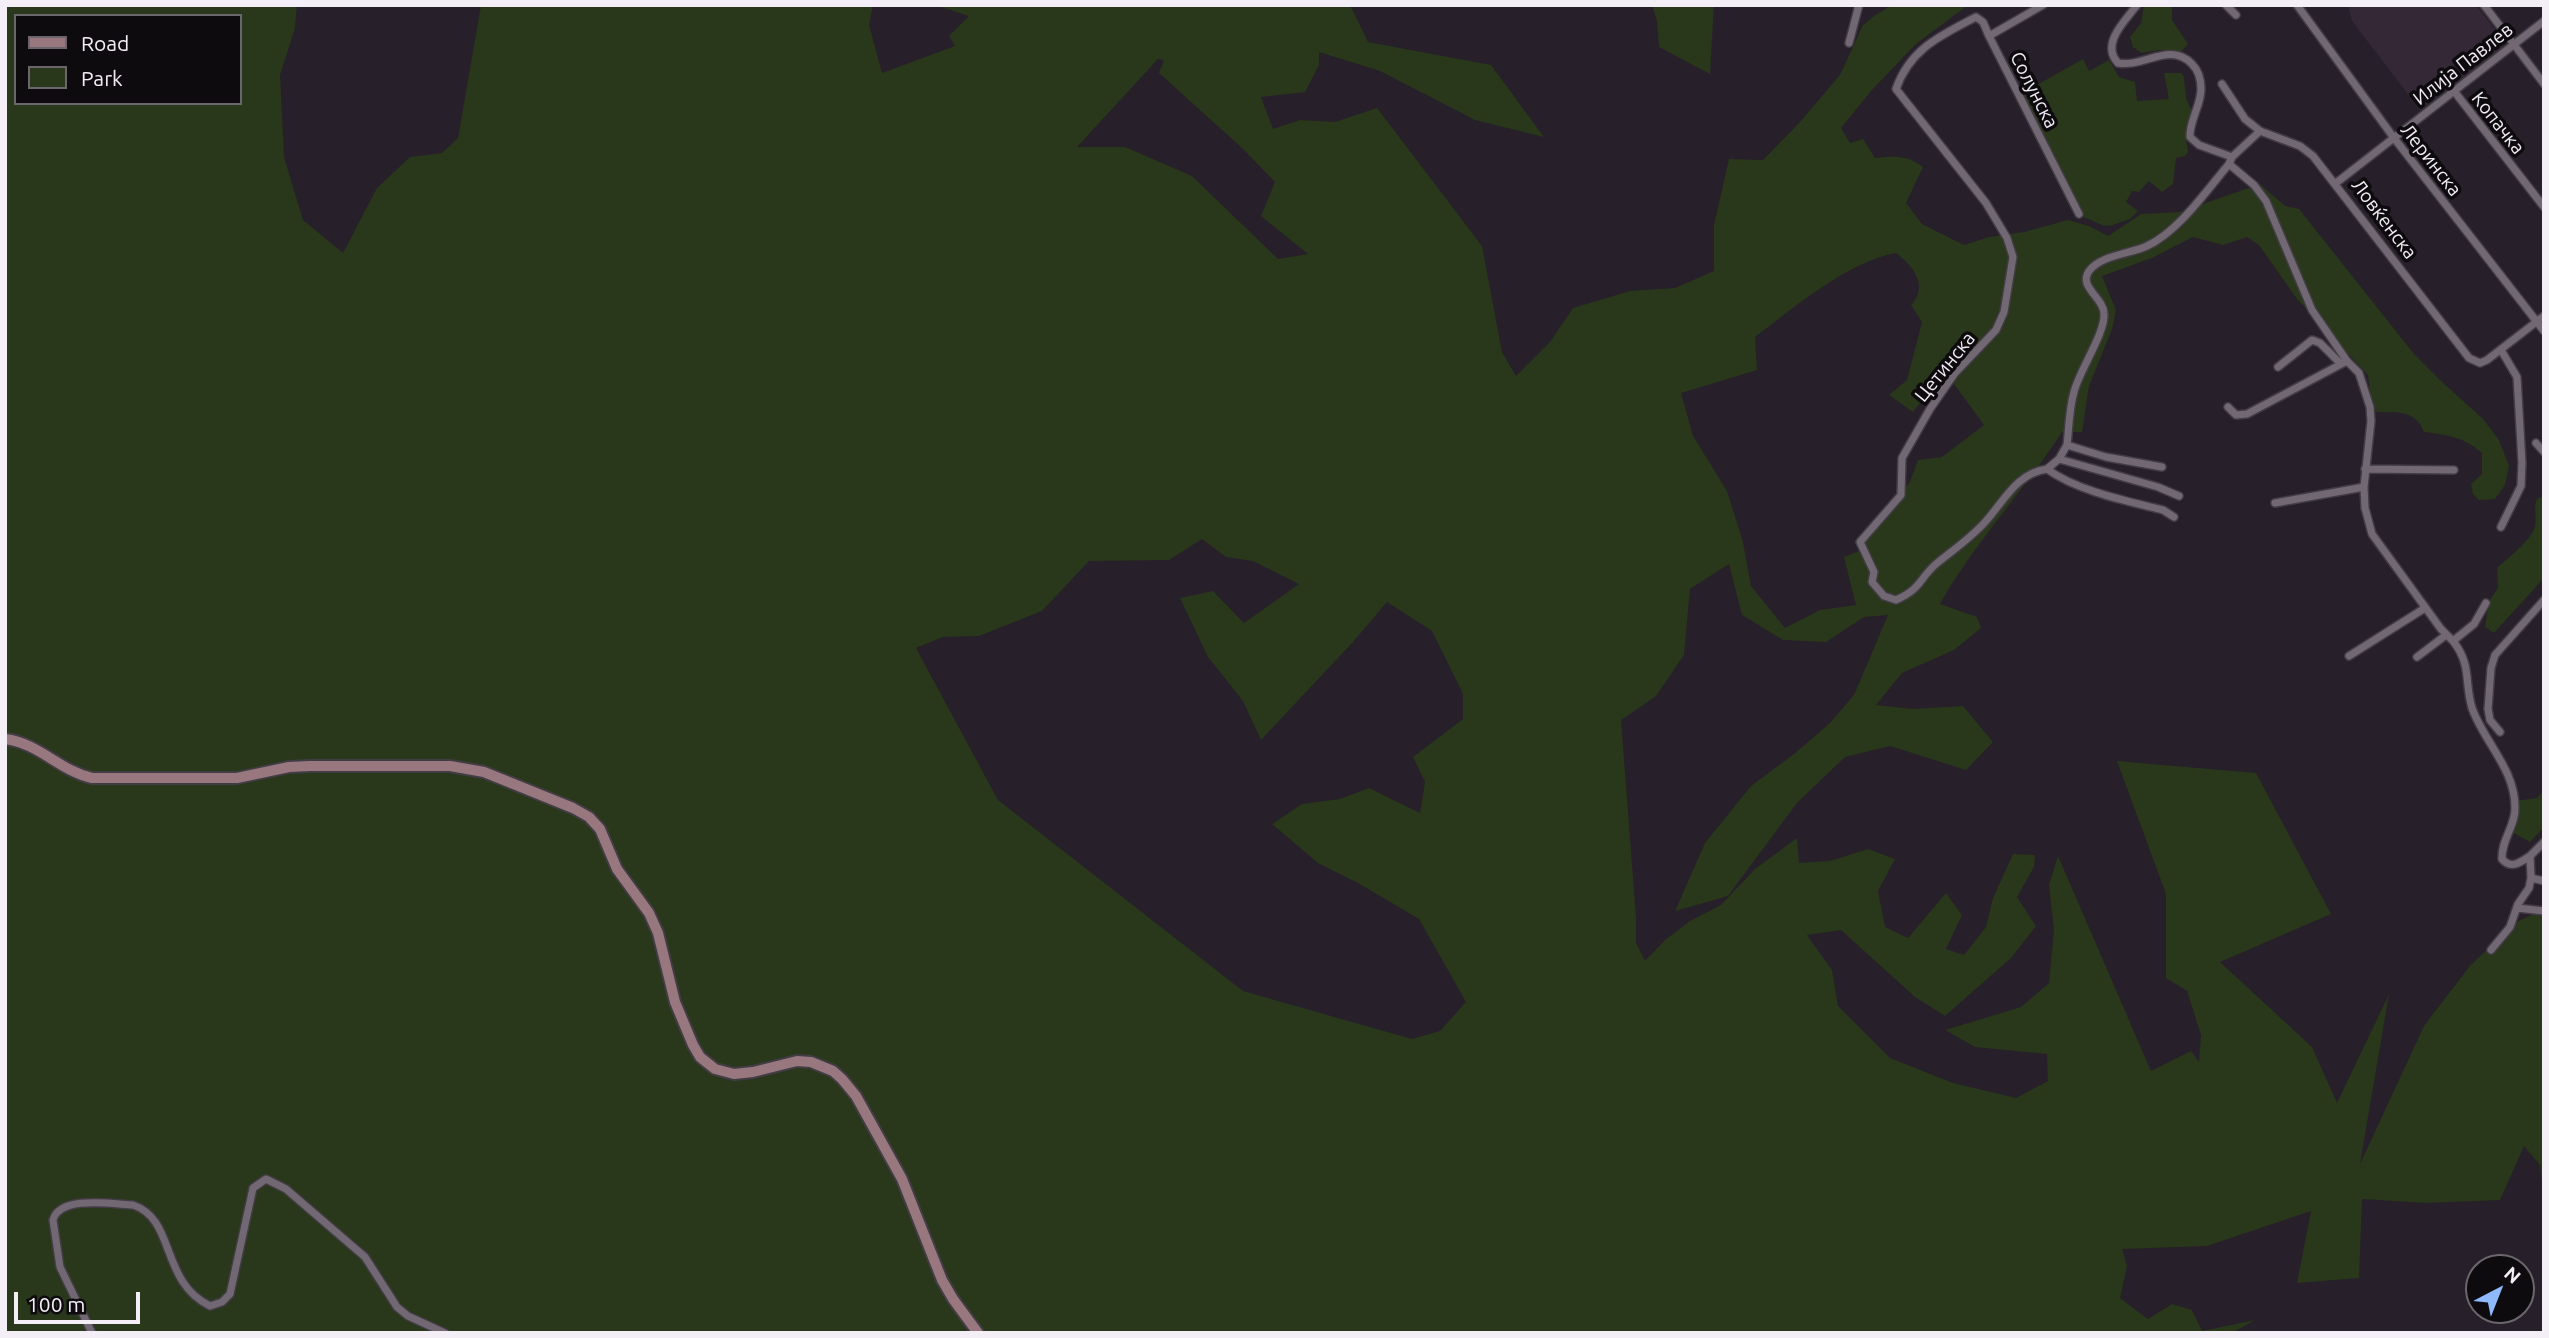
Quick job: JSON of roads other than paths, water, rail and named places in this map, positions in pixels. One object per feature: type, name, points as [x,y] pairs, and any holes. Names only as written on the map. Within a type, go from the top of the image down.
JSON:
[{"type":"main road","points":[[5,739],[31,746],[62,767],[92,778],[237,778],[289,767],[310,766],[468,768],[573,808],[589,817],[600,829],[617,869],[649,913],[659,933],[675,1003],[700,1056],[715,1069],[734,1074],[760,1071],[797,1061],[811,1062],[833,1071],[842,1079],[856,1096],[902,1179],[942,1280],[978,1333]]},
{"type":"street","points":[[1849,43],[1859,5]]},
{"type":"street","name":"Солунска","points":[[2043,5],[1989,36],[2079,214]]},
{"type":"street","points":[[2137,5],[2120,27],[2111,45],[2115,60],[2118,63],[2130,64],[2172,54],[2189,61],[2197,70],[2201,88],[2200,100],[2190,138],[2231,160],[2266,201],[2312,310],[2344,362]]},
{"type":"street","points":[[2226,5],[2236,15]]},
{"type":"street","name":"Леринска","points":[[2297,5],[2394,138],[2544,331]]},
{"type":"street","points":[[2484,5],[2544,84]]},
{"type":"street","name":"Цетинска","points":[[1989,36],[1983,22],[1976,17],[1933,41],[1917,53],[1902,71],[1896,89],[1986,204],[2007,238],[2013,257],[2004,312],[1997,330],[1955,373],[1930,409],[1902,458],[1901,495],[1860,542],[1874,572],[1872,582],[1884,596],[1896,600],[1911,594],[1935,565],[1947,558],[1986,521],[2005,496],[2023,479],[2039,470],[2047,469],[2059,459],[2067,445],[2074,392],[2102,325],[2104,313],[2086,283],[2086,277],[2092,267],[2103,261],[2160,240],[2231,160]]},
{"type":"street","name":"Илија Павлев","points":[[2336,183],[2544,21]]},
{"type":"street","points":[[2222,84],[2255,128],[2231,160]]},
{"type":"street","name":"Копачка","points":[[2454,91],[2544,208]]},
{"type":"street","name":"Ловќенска","points":[[2255,128],[2307,151],[2336,183],[2469,358],[2480,363],[2544,316]]},
{"type":"street","points":[[2278,367],[2312,340],[2320,343],[2359,373],[2370,407],[2364,487],[2365,508],[2372,534],[2465,660],[2472,705],[2478,722],[2502,763],[2514,795],[2515,815],[2503,848],[2502,859],[2509,864],[2518,864],[2544,842]]},
{"type":"street","points":[[2501,350],[2517,377],[2522,463],[2521,486],[2501,527]]},
{"type":"street","points":[[2228,407],[2236,415],[2247,414],[2344,362]]},
{"type":"street","points":[[2536,443],[2544,452]]},
{"type":"street","points":[[2067,445],[2106,457],[2162,467]]},
{"type":"street","points":[[2059,459],[2158,487],[2179,496]]},
{"type":"street","points":[[2047,469],[2086,488],[2164,510],[2174,517]]},
{"type":"street","points":[[2365,470],[2455,470]]},
{"type":"street","points":[[2275,503],[2364,487]]},
{"type":"street","points":[[2500,732],[2490,720],[2488,709],[2491,668],[2495,655],[2544,600]]},
{"type":"street","points":[[2417,657],[2473,624],[2486,603]]},
{"type":"street","points":[[2349,656],[2425,608]]},
{"type":"street","points":[[2491,950],[2510,927],[2529,888],[2530,856]]},
{"type":"street","points":[[2531,878],[2544,881]]},
{"type":"street","points":[[2517,908],[2544,911]]},
{"type":"street","points":[[92,1333],[60,1267],[55,1213],[77,1203],[142,1207],[155,1218],[180,1280],[189,1293],[210,1306],[222,1302],[230,1294],[246,1209],[253,1188],[266,1179],[286,1189],[365,1257],[397,1307],[408,1316],[445,1333]]}]
